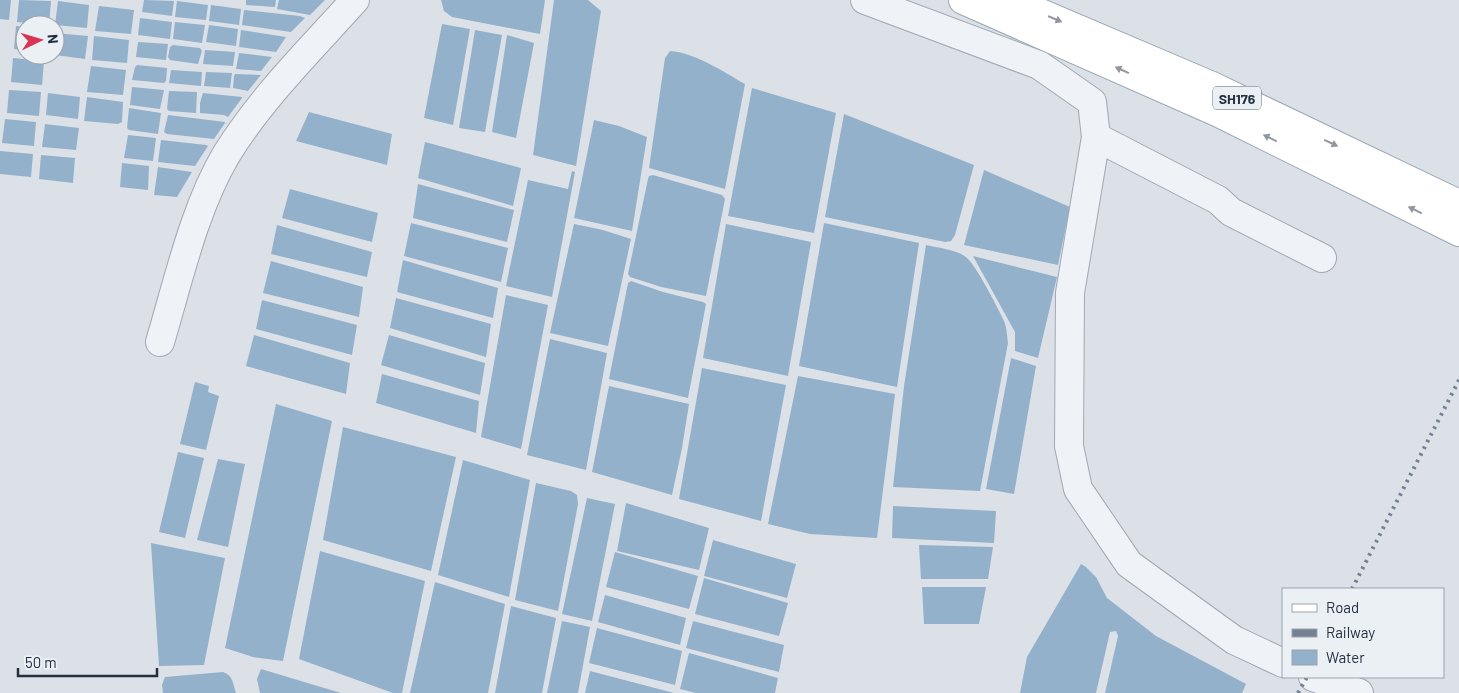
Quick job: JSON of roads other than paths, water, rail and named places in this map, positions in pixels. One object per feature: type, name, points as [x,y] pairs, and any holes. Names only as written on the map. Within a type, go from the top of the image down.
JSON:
[{"type":"main road","points":[[963,0],[1219,112],[1459,232]]},
{"type":"main road","name":"SH176","points":[[1010,0],[1212,86],[1459,204]]},
{"type":"street","points":[[160,342],[200,208],[226,156],[262,103],[355,0]]},
{"type":"street","points":[[865,0],[1039,65],[1092,102],[1096,137],[1070,293],[1069,446],[1078,489],[1129,564],[1234,640],[1282,663]]},
{"type":"street","points":[[1096,137],[1218,200],[1231,212],[1322,258]]},
{"type":"street","points":[[1316,678],[1359,693]]},
{"type":"water","points":[[0,0],[11,0],[9,20],[0,19]]},
{"type":"water","points":[[19,0],[51,1],[50,15],[18,15]]},
{"type":"water","points":[[144,0],[174,1],[172,16],[142,12]]},
{"type":"water","points":[[246,0],[276,0],[275,7],[246,5]]},
{"type":"water","points":[[279,0],[325,0],[310,15],[277,9]]},
{"type":"water","points":[[441,0],[545,0],[540,34],[452,17],[444,11]]},
{"type":"water","points":[[554,0],[588,0],[601,11],[576,166],[533,155]]},
{"type":"water","points":[[58,1],[89,5],[87,28],[65,26],[65,15],[56,15]]},
{"type":"water","points":[[177,1],[208,5],[206,20],[175,17]]},
{"type":"water","points":[[211,5],[241,9],[239,25],[209,21]]},
{"type":"water","points":[[99,6],[134,10],[131,34],[95,31]]},
{"type":"water","points":[[244,10],[305,18],[291,32],[242,25]]},
{"type":"water","points":[[140,18],[172,22],[170,39],[138,35]]},
{"type":"water","points":[[175,22],[205,25],[202,43],[173,39]]},
{"type":"water","points":[[442,24],[470,29],[453,125],[424,118]]},
{"type":"water","points":[[209,25],[238,29],[236,46],[206,42]]},
{"type":"water","points":[[241,30],[286,37],[276,52],[239,47]]},
{"type":"water","points":[[475,30],[502,35],[485,132],[459,128]]},
{"type":"water","points":[[65,34],[88,36],[85,59],[65,56]]},
{"type":"water","points":[[507,35],[534,43],[516,138],[492,132]]},
{"type":"water","points":[[94,36],[129,40],[127,63],[92,60]]},
{"type":"water","points":[[138,42],[168,44],[166,60],[136,57]]},
{"type":"water","points":[[173,45],[200,48],[202,51],[198,64],[170,60],[168,57],[170,47]]},
{"type":"water","points":[[205,50],[235,52],[233,66],[203,64]]},
{"type":"water","points":[[670,51],[699,59],[745,84],[725,189],[649,168],[665,58]]},
{"type":"water","points":[[239,53],[272,57],[261,71],[236,69]]},
{"type":"water","points":[[13,58],[15,58],[15,65],[44,65],[42,85],[11,82]]},
{"type":"water","points":[[137,65],[167,68],[166,81],[164,83],[132,80]]},
{"type":"water","points":[[91,66],[126,70],[123,95],[87,92]]},
{"type":"water","points":[[171,70],[202,72],[201,86],[169,83]]},
{"type":"water","points":[[206,72],[232,73],[230,88],[204,86]]},
{"type":"water","points":[[235,74],[261,75],[248,91],[233,88]]},
{"type":"water","points":[[132,87],[164,90],[160,109],[130,105]]},
{"type":"water","points":[[752,88],[836,113],[814,233],[728,216]]},
{"type":"water","points":[[9,90],[41,92],[39,116],[7,113]]},
{"type":"water","points":[[169,91],[197,92],[196,113],[169,111],[167,109]]},
{"type":"water","points":[[48,93],[80,97],[78,119],[46,115]]},
{"type":"water","points":[[203,93],[242,98],[228,117],[200,113]]},
{"type":"water","points":[[87,97],[123,102],[122,122],[118,124],[84,121]]},
{"type":"water","points":[[129,108],[161,113],[158,134],[129,130],[127,128]]},
{"type":"water","points":[[309,112],[392,134],[387,165],[296,141]]},
{"type":"water","points":[[844,114],[974,165],[955,235],[951,241],[945,242],[825,217]]},
{"type":"water","points":[[168,115],[225,123],[214,139],[167,134],[164,132]]},
{"type":"water","points":[[5,119],[36,122],[34,146],[2,143]]},
{"type":"water","points":[[594,120],[619,126],[647,137],[632,231],[574,218]]},
{"type":"water","points":[[45,124],[79,128],[76,150],[42,147]]},
{"type":"water","points":[[128,135],[156,138],[153,161],[124,158]]},
{"type":"water","points":[[161,140],[208,146],[195,166],[158,162]]},
{"type":"water","points":[[425,142],[521,168],[513,206],[418,178]]},
{"type":"water","points":[[0,151],[33,154],[31,177],[0,174]]},
{"type":"water","points":[[41,155],[75,158],[73,183],[39,179]]},
{"type":"water","points":[[122,163],[149,166],[148,190],[120,187]]},
{"type":"water","points":[[158,167],[192,172],[177,197],[154,195]]},
{"type":"water","points":[[984,170],[1070,207],[1058,265],[964,245]]},
{"type":"water","points":[[572,171],[575,172],[552,297],[506,286],[528,180],[568,189]]},
{"type":"water","points":[[653,175],[722,195],[725,199],[706,296],[661,287],[630,277],[628,274],[648,179],[649,176]]},
{"type":"water","points":[[418,184],[514,210],[507,242],[413,218]]},
{"type":"water","points":[[290,189],[378,213],[372,242],[282,218]]},
{"type":"water","points":[[411,223],[508,248],[501,282],[404,256]]},
{"type":"water","points":[[824,223],[919,243],[897,387],[799,366]]},
{"type":"water","points":[[574,224],[603,230],[631,239],[608,346],[550,333]]},
{"type":"water","points":[[726,224],[811,242],[788,376],[703,358]]},
{"type":"water","points":[[277,225],[372,252],[367,277],[271,254]]},
{"type":"water","points":[[926,245],[952,250],[966,257],[986,287],[1006,326],[1008,343],[980,491],[893,487],[904,386]]},
{"type":"water","points":[[973,256],[1057,277],[1038,358],[1015,351],[1015,332]]},
{"type":"water","points":[[403,260],[498,288],[493,318],[397,292]]},
{"type":"water","points":[[271,261],[363,287],[359,317],[263,293]]},
{"type":"water","points":[[631,281],[706,304],[688,398],[609,379],[628,283]]},
{"type":"water","points":[[506,295],[548,305],[521,449],[481,437]]},
{"type":"water","points":[[396,298],[491,324],[486,357],[390,328]]},
{"type":"water","points":[[262,300],[357,325],[352,355],[256,329]]},
{"type":"water","points":[[254,335],[350,363],[346,394],[246,366]]},
{"type":"water","points":[[389,335],[485,363],[480,395],[381,365]]},
{"type":"water","points":[[550,339],[607,353],[586,470],[527,455]]},
{"type":"water","points":[[1011,358],[1036,366],[1014,494],[986,489]]},
{"type":"water","points":[[702,368],[786,385],[761,521],[679,499]]},
{"type":"water","points":[[382,374],[479,401],[476,433],[376,403]]},
{"type":"water","points":[[798,376],[895,394],[877,538],[810,534],[768,524]]},
{"type":"water","points":[[195,382],[209,386],[208,392],[219,396],[206,450],[180,444]]},
{"type":"water","points":[[609,386],[689,404],[672,495],[592,472]]},
{"type":"water","points":[[276,404],[332,421],[283,661],[253,657],[225,648]]},
{"type":"water","points":[[343,427],[456,457],[431,571],[323,540]]},
{"type":"water","points":[[178,452],[204,458],[185,538],[159,532]]},
{"type":"water","points":[[218,459],[245,464],[228,547],[197,540]]},
{"type":"water","points":[[463,460],[530,480],[509,597],[438,575]]},
{"type":"water","points":[[536,483],[571,491],[577,495],[578,504],[558,611],[515,600]]},
{"type":"water","points":[[587,498],[615,504],[592,621],[562,614]]},
{"type":"water","points":[[626,503],[709,528],[699,570],[617,551]]},
{"type":"water","points":[[893,506],[996,511],[994,543],[892,538]]},
{"type":"water","points":[[713,540],[796,564],[787,598],[704,576]]},
{"type":"water","points":[[151,543],[225,558],[204,665],[159,666]]},
{"type":"water","points":[[919,545],[993,547],[988,579],[921,579]]},
{"type":"water","points":[[320,551],[425,581],[402,693],[393,693],[299,659]]},
{"type":"water","points":[[615,552],[698,576],[689,609],[606,587]]},
{"type":"water","points":[[1081,564],[1096,577],[1107,598],[1156,636],[1246,684],[1242,693],[1105,693],[1118,636],[1116,631],[1110,632],[1096,693],[1020,693],[1027,657]]},
{"type":"water","points":[[704,578],[788,603],[779,636],[695,614]]},
{"type":"water","points":[[435,582],[505,604],[488,693],[410,693]]},
{"type":"water","points":[[922,587],[986,587],[979,624],[924,624]]},
{"type":"water","points":[[605,595],[686,618],[680,645],[598,622]]},
{"type":"water","points":[[511,606],[556,618],[542,693],[495,693]]},
{"type":"water","points":[[562,621],[590,627],[578,693],[547,693]]},
{"type":"water","points":[[693,621],[784,645],[779,672],[686,648]]},
{"type":"water","points":[[597,628],[682,651],[675,685],[589,663]]},
{"type":"water","points":[[689,653],[778,678],[775,693],[696,693],[680,689]]},
{"type":"water","points":[[261,669],[341,693],[260,693],[257,679]]},
{"type":"water","points":[[590,671],[674,693],[585,693]]},
{"type":"water","points":[[223,672],[231,678],[236,693],[163,693],[162,685],[165,677]]},
{"type":"railway","points":[[1353,588],[1459,380]]},
{"type":"railway","points":[[1298,693],[1306,678]]}]
